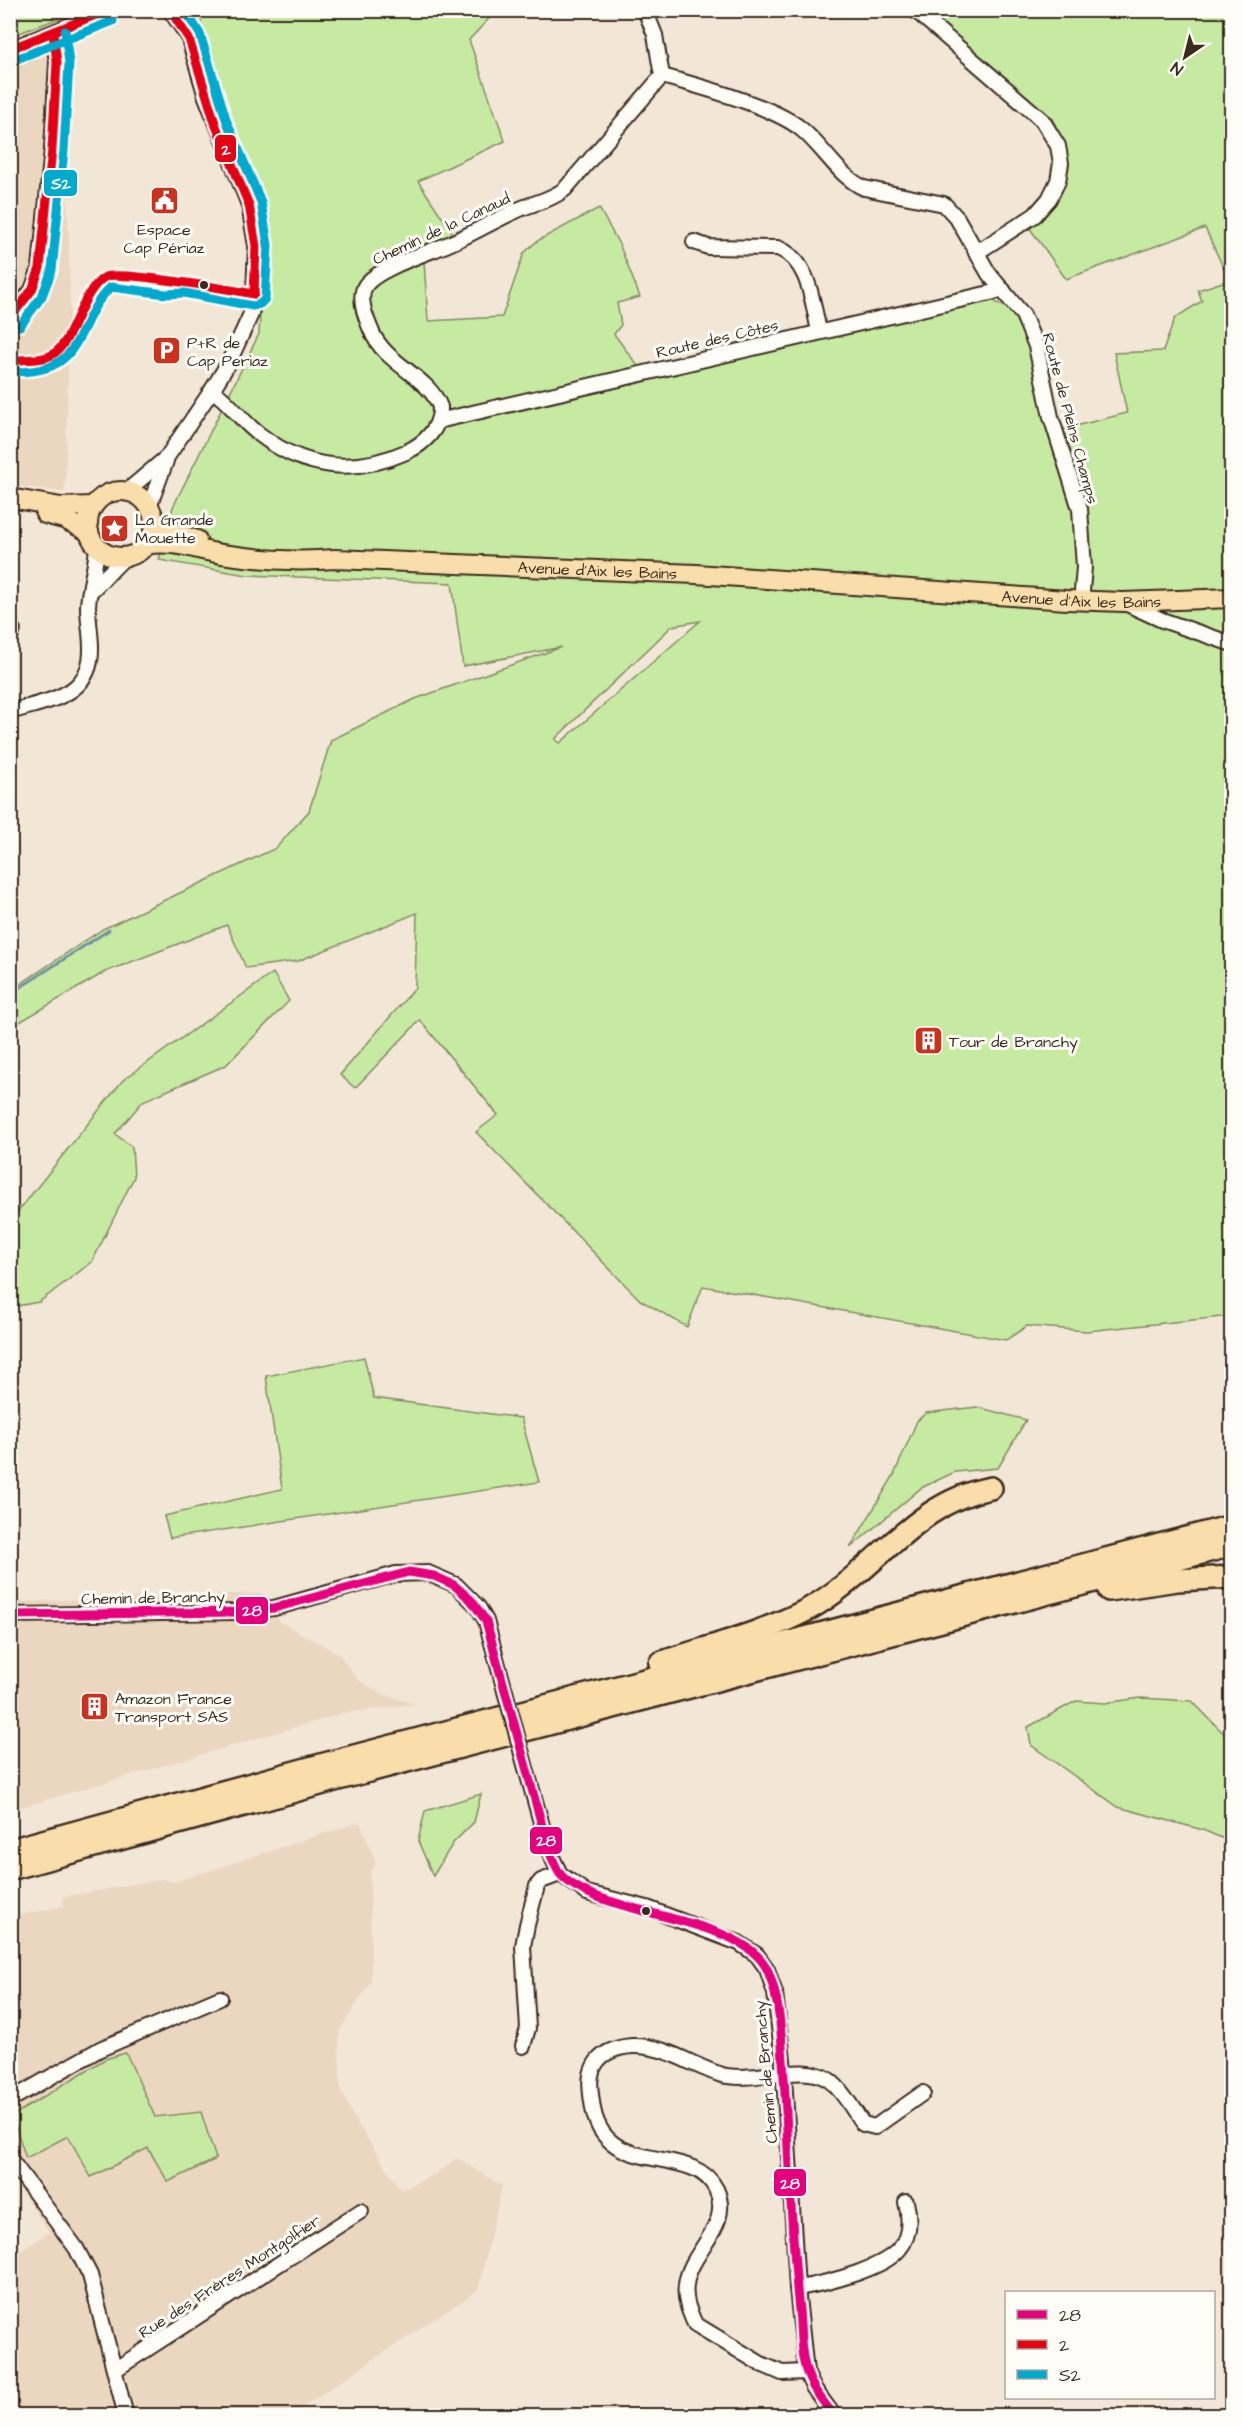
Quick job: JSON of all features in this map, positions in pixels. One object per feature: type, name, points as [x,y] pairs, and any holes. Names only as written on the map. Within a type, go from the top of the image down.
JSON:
[{"type":"highway","points":[[496,1719],[807,1610],[848,1583],[945,1502],[969,1492],[991,1488]]},
{"type":"highway","points":[[10,1850],[496,1719],[1232,1526]]},
{"type":"highway","points":[[10,1869],[342,1779],[1232,1545]]},
{"type":"highway","points":[[818,1654],[1134,1586],[1177,1580],[1232,1577]]},
{"type":"main road","points":[[10,507],[64,519],[115,557],[137,553],[146,546],[153,533],[152,513],[140,496],[127,491],[105,495],[93,506],[88,516],[93,539]]},
{"type":"main road","points":[[10,498],[60,507],[93,506]]},
{"type":"main road","name":"Avenue d'Aix les Bains","points":[[152,513],[179,534],[214,545],[309,552],[335,559]]},
{"type":"main road","name":"Avenue d'Aix les Bains","points":[[146,546],[158,543],[254,558],[309,561],[335,559],[685,573],[1123,603],[1232,598]]},
{"type":"main road","name":"Avenue d'Aix les Bains","points":[[860,584],[932,584],[1127,593],[1232,587]]},
{"type":"street","points":[[10,49],[109,10]]},
{"type":"street","points":[[170,10],[189,39]]},
{"type":"street","points":[[127,491],[167,457],[228,364],[251,314],[256,246],[249,205],[216,126],[189,39],[185,10]]},
{"type":"street","points":[[645,10],[655,35],[662,76]]},
{"type":"street","points":[[915,10],[1042,120],[1058,146],[1061,163],[1058,181],[1049,199],[1035,215],[976,253]]},
{"type":"street","points":[[10,320],[32,290],[40,268],[56,73],[53,33]]},
{"type":"street","name":"Route de Pleins Champs","points":[[662,76],[792,122],[814,140],[855,183],[864,188],[944,204],[957,218],[976,253],[1023,315],[1036,346],[1051,417],[1077,496],[1082,525],[1082,591]]},
{"type":"street","name":"Chemin de la Canaud","points":[[438,421],[440,407],[435,397],[389,356],[375,339],[363,307],[366,285],[376,277],[423,253],[560,193],[662,76]]},
{"type":"street","points":[[694,242],[708,246],[778,248],[785,251],[798,263],[806,278],[819,332]]},
{"type":"street","name":"Route des Côtes","points":[[438,421],[1003,290]]},
{"type":"street","points":[[212,390],[229,402],[257,433],[275,445],[319,464],[335,467],[354,467],[410,450],[430,435],[438,421]]},
{"type":"street","points":[[152,513],[167,457]]},
{"type":"street","points":[[10,712],[66,694],[81,684],[90,668],[88,607],[92,590],[93,539]]},
{"type":"street","points":[[92,590],[125,557]]},
{"type":"street","points":[[1123,603],[1162,620],[1232,644]]},
{"type":"street","points":[[10,629],[13,630],[10,637]]},
{"type":"street","name":"Chemin de Branchy","points":[[10,1615],[246,1611],[274,1608],[396,1574],[428,1573],[456,1585],[478,1607],[486,1621],[549,1851],[560,1874],[587,1893],[692,1924],[739,1943],[757,1955],[767,1969],[776,1993],[784,2075],[797,2288],[806,2372],[818,2394],[834,2415]]},
{"type":"street","points":[[524,2046],[528,2028],[523,1946],[527,1925],[537,1886],[541,1881],[560,1874]]},
{"type":"street","points":[[10,2100],[100,2049],[220,1998]]},
{"type":"street","points":[[806,2372],[782,2373],[761,2364],[695,2324],[686,2296],[686,2283],[716,2226],[720,2200],[716,2188],[708,2178],[689,2165],[642,2158],[616,2145],[600,2127],[593,2109],[590,2083],[592,2070],[602,2057],[621,2048],[633,2046],[664,2049],[725,2075],[743,2078],[802,2073],[824,2077],[832,2082],[863,2124],[870,2127],[875,2127],[923,2093]]},
{"type":"street","points":[[10,2159],[84,2261],[94,2286],[126,2415]]},
{"type":"street","points":[[797,2288],[824,2284],[884,2263],[894,2256],[902,2248],[907,2235],[909,2222],[906,2202]]},
{"type":"street","name":"Rue des Frères Montgolfier","points":[[116,2369],[361,2211]]},
{"type":"shaded area","points":[[63,18],[70,300],[65,492],[11,485],[11,36]]},
{"type":"shaded area","points":[[262,1593],[280,1622],[339,1654],[358,1680],[382,1694],[415,1704],[344,1713],[11,1810],[10,1602]]},
{"type":"shaded area","points":[[360,1822],[376,1863],[370,1872],[371,1982],[339,2031],[340,2088],[355,2120],[401,2190],[436,2174],[457,2158],[502,2186],[478,2290],[290,2415],[15,2415],[10,2372],[10,2259],[49,2232],[11,2176],[11,1917],[64,1906],[63,1897],[162,1879],[174,1882]]},
{"type":"green space","points":[[11,10],[79,11],[11,36]]},
{"type":"green space","points":[[199,11],[496,11],[469,40],[505,141],[418,181],[454,235],[423,246],[428,321],[502,317],[524,253],[537,241],[599,208],[620,246],[640,297],[617,303],[621,325],[614,334],[646,377],[990,299],[1011,310],[1034,356],[1048,433],[1127,413],[1114,353],[1163,351],[1175,318],[1202,301],[1198,290],[1229,280],[1205,228],[1066,279],[1029,227],[1053,201],[1064,177],[1066,165],[1064,151],[1052,118],[928,11],[1231,11],[1231,1316],[1087,1331],[1027,1326],[1006,1340],[703,1286],[687,1327],[640,1300],[476,1132],[498,1115],[420,1020],[355,1088],[340,1075],[415,988],[417,913],[298,961],[246,968],[227,925],[105,972],[18,1023],[11,1012],[10,991],[103,929],[276,848],[309,811],[331,740],[415,699],[562,647],[463,666],[452,583],[247,575],[159,560],[173,507],[259,334],[265,221],[216,96]],"holes":[[[700,621],[560,743],[555,739],[672,626]]]},
{"type":"green space","points":[[273,973],[289,1001],[226,1065],[143,1101],[115,1134],[132,1147],[134,1177],[92,1262],[39,1302],[11,1307],[11,1220],[123,1080]]},
{"type":"green space","points":[[364,1357],[374,1398],[521,1418],[539,1482],[170,1538],[164,1516],[282,1489],[266,1376]]},
{"type":"green space","points":[[977,1407],[1026,1420],[998,1468],[955,1472],[921,1488],[850,1548],[894,1475],[917,1421],[926,1413]]},
{"type":"green space","points":[[1140,1698],[1192,1701],[1231,1741],[1231,1842],[1203,1830],[1118,1807],[1031,1745],[1028,1727],[1076,1701],[1105,1703]]},
{"type":"green space","points":[[481,1794],[474,1822],[453,1843],[433,1876],[418,1841],[425,1811]]},
{"type":"green space","points":[[126,2053],[155,2117],[201,2112],[216,2159],[168,2182],[148,2148],[91,2177],[68,2136],[26,2158],[12,2116],[105,2059]]},
{"type":"waterway","points":[[10,994],[109,930]]},
{"type":"transit line","name":"2","points":[[10,49],[108,10]]},
{"type":"transit line","name":"2","points":[[170,10],[189,39],[216,126],[249,205],[256,246],[254,294]]},
{"type":"transit line","name":"S2","points":[[10,367],[23,372],[32,371],[50,367],[62,359],[72,349],[100,299],[111,287],[166,294],[184,293],[253,306],[265,299],[268,245],[261,202],[227,122],[200,34],[185,10]]},
{"type":"transit line","name":"S2","points":[[14,60],[113,21]]},
{"type":"transit line","name":"S2","points":[[20,326],[42,296],[52,270],[64,150],[69,63],[65,31]]},
{"type":"transit line","name":"2","points":[[10,318],[32,290],[40,268],[52,149],[57,62],[53,33]]},
{"type":"transit line","name":"2","points":[[20,360],[44,358],[56,352],[64,343],[88,295],[105,277],[152,278],[254,294]]},
{"type":"transit line","name":"28","points":[[10,1615],[237,1612],[274,1608],[409,1572],[434,1576],[454,1585],[471,1600],[486,1621],[549,1851],[561,1875],[580,1889],[607,1900],[702,1927],[731,1938],[754,1952],[768,1971],[776,1996],[781,2038],[803,2358],[812,2384],[834,2416]]},
{"type":"place","name":"Espace Cap Périaz","points":[[164,201]]},
{"type":"place","name":"P+R de Cap Periaz","points":[[166,351]]},
{"type":"place","name":"La Grande Mouette","points":[[114,528]]},
{"type":"place","name":"Tour de Branchy","points":[[928,1041]]},
{"type":"place","name":"Amazon France Transport SAS","points":[[94,1707]]}]
